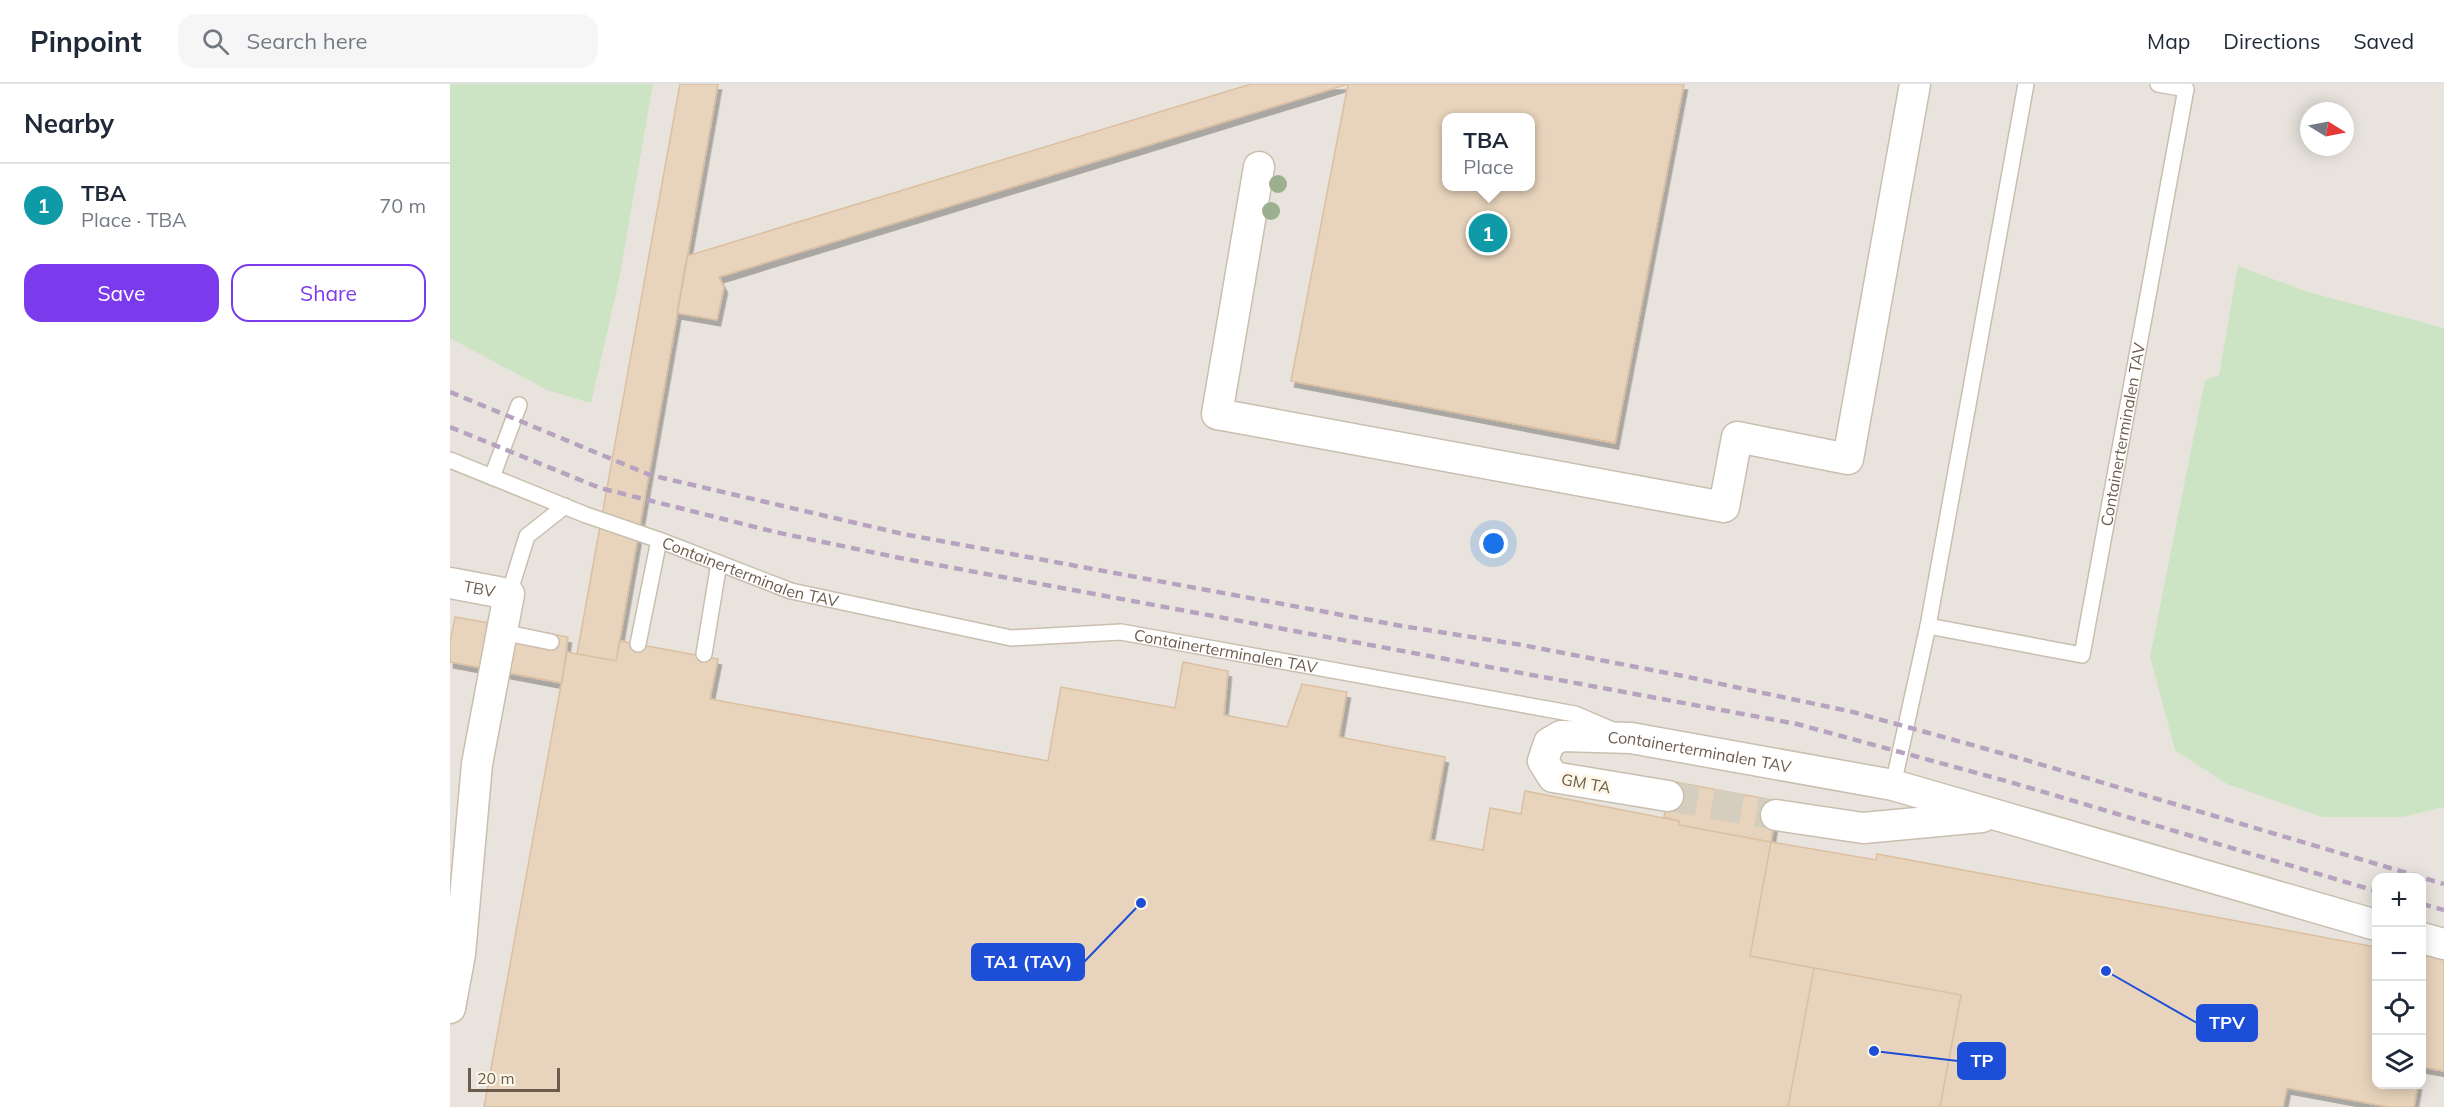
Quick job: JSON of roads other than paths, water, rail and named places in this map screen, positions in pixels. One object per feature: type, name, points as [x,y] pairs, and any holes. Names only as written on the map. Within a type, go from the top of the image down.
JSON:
[{"type":"street","points":[[1259,167],[1216,414],[1724,507],[1737,437],[1848,459],[1915,84]]},
{"type":"street","name":"TBV","points":[[450,583],[509,594]]},
{"type":"street","points":[[450,1008],[460,954],[477,764],[509,594]]},
{"type":"street","name":"GM TA","points":[[1631,738],[1561,736],[1549,743],[1543,761],[1553,777],[1668,796]]},
{"type":"street","name":"Containerterminalen TAV","points":[[1631,738],[1893,784],[2372,924]]},
{"type":"street","points":[[1776,815],[1863,828],[2000,816]]},
{"type":"street","points":[[2426,939],[2444,944]]},
{"type":"lane","points":[[1893,784],[1928,626],[2026,84]]},
{"type":"lane","name":"Containerterminalen TAV","points":[[1928,626],[2082,655],[2187,86],[2158,84]]},
{"type":"lane","points":[[492,477],[519,405]]},
{"type":"lane","name":"Containerterminalen TAV","points":[[450,460],[791,591],[1011,638],[1121,632],[1575,714],[1631,738]]},
{"type":"lane","points":[[509,594],[527,536],[565,506]]},
{"type":"lane","points":[[638,644],[659,540]]},
{"type":"lane","points":[[704,654],[719,563]]},
{"type":"lane","points":[[502,632],[551,642]]},
{"type":"tunnel","points":[[1668,796],[1776,815]]},
{"type":"railway","points":[[450,392],[650,475],[903,534],[1402,626],[1522,645],[1853,712],[2026,760],[2444,884]]},
{"type":"railway","points":[[450,427],[600,488],[775,532],[900,558],[1797,724],[2010,782],[2372,890]]},
{"type":"railway","points":[[2426,905],[2444,910]]},
{"type":"place","name":"TBA","points":[[1488,233]]},
{"type":"place","name":"TA1 (TAV)","points":[[1141,903]]},
{"type":"place","name":"TPV","points":[[2106,971]]},
{"type":"place","name":"TP","points":[[1874,1051]]}]
